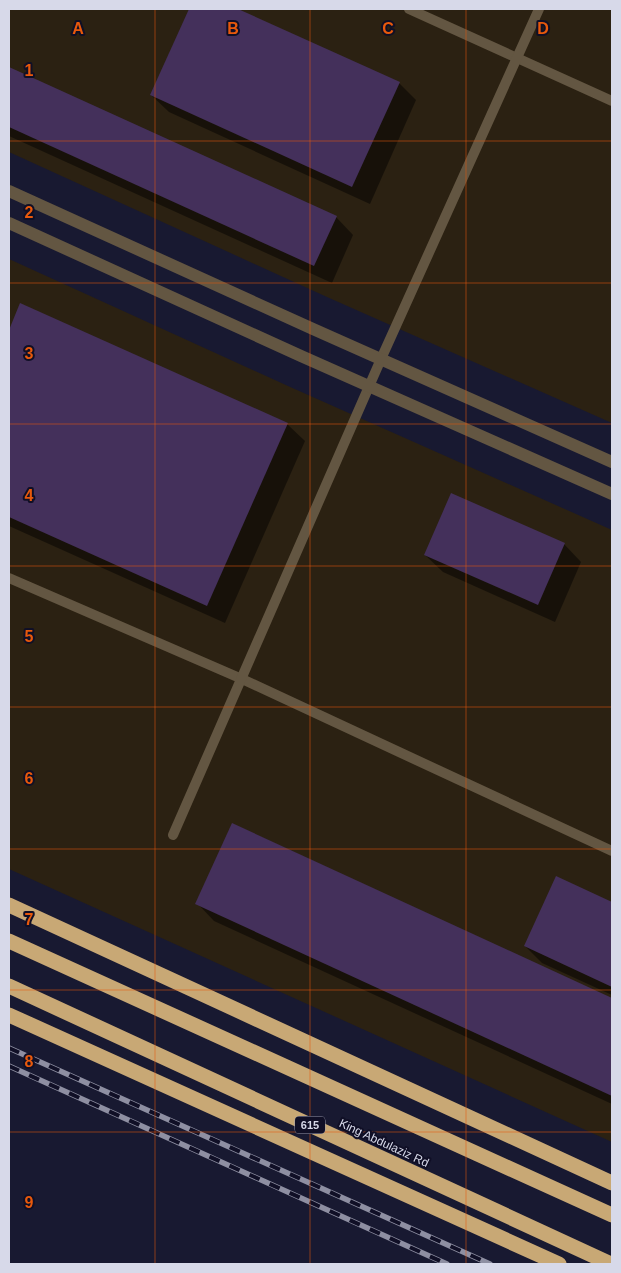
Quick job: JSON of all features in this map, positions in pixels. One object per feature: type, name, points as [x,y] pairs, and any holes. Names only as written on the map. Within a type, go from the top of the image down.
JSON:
[{"type":"highway","points":[[9,905],[612,1183]]},
{"type":"highway","points":[[9,941],[612,1215]]},
{"type":"highway","name":"King Abdulaziz Rd","points":[[9,986],[610,1264]]},
{"type":"highway","points":[[9,1015],[559,1264]]},
{"type":"street","points":[[9,191],[612,462]]},
{"type":"street","points":[[9,223],[612,494]]},
{"type":"lane","points":[[409,9],[612,101]]},
{"type":"lane","points":[[174,835],[381,359],[539,9]]},
{"type":"lane","points":[[9,578],[242,679],[612,851]]},
{"type":"shaded area","points":[[9,9],[612,9],[612,423],[327,297],[9,152]]},
{"type":"shaded area","points":[[9,259],[612,530],[612,1142],[9,869]]},
{"type":"building","points":[[189,9],[238,9],[400,82],[352,187],[150,95]]},
{"type":"building","points":[[9,67],[337,216],[314,266],[9,127]]},
{"type":"building","points":[[20,303],[288,423],[207,606],[9,517],[9,330]]},
{"type":"building","points":[[451,493],[565,543],[538,605],[424,555]]},
{"type":"building","points":[[232,823],[612,998],[612,1096],[195,904]]},
{"type":"building","points":[[556,876],[612,902],[612,987],[524,946]]},
{"type":"railway","points":[[9,1048],[490,1264]]},
{"type":"railway","points":[[9,1066],[447,1264]]}]
